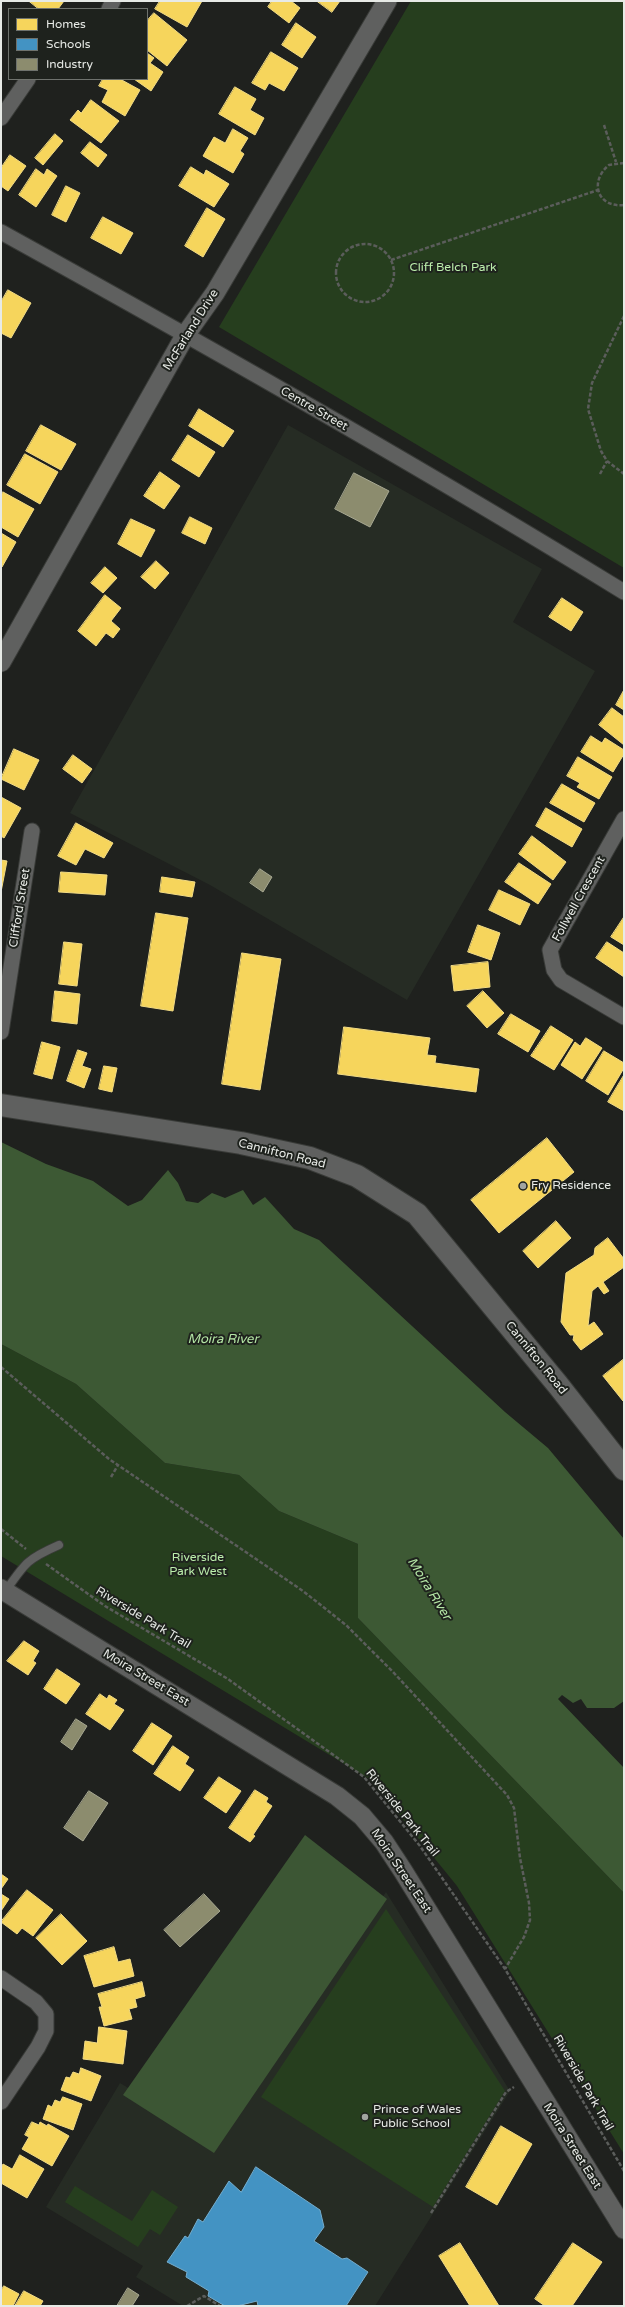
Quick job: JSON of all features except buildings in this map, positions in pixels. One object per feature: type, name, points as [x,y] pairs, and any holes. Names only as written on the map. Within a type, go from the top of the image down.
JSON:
[{"type":"main road","name":"Cannifton Road","points":[[1,1105],[241,1143],[310,1158],[357,1176],[417,1214],[558,1384],[624,1469]]},
{"type":"street","name":"McFarland Drive","points":[[1,662],[186,334],[219,286],[387,1]]},
{"type":"street","points":[[1,118],[27,80]]},
{"type":"street","name":"Centre Street","points":[[1,232],[186,334],[517,526],[624,592]]},
{"type":"street","name":"Follwell Crescent","points":[[624,819],[550,950],[554,970],[561,980],[624,1017]]},
{"type":"street","name":"Clifford Street","points":[[1,1032],[32,831]]},
{"type":"street","name":"Moira Street East","points":[[3,1590],[312,1780],[362,1816],[384,1842],[395,1859],[624,2230]]},
{"type":"street","points":[[1,1978],[36,2002],[46,2014],[46,2031],[38,2047],[1,2102]]},
{"type":"lane","points":[[3,1590],[22,1566],[34,1556],[59,1545]]},
{"type":"path","points":[[604,125],[616,162]]},
{"type":"path","points":[[624,163],[616,162],[609,165],[599,175],[598,190],[607,203],[623,206],[624,209]]},
{"type":"path","points":[[391,260],[598,190]]},
{"type":"path","points":[[364,243],[375,245],[385,251],[391,260],[394,270],[393,280],[389,290],[380,298],[368,302],[356,301],[346,296],[338,286],[335,275],[337,264],[342,254],[353,246],[364,243]]},
{"type":"path","points":[[624,316],[592,383],[588,400],[589,417],[601,451],[607,462],[624,474]]},
{"type":"path","points":[[600,474],[607,462]]},
{"type":"path","points":[[1,1367],[118,1465],[303,1591],[346,1625],[394,1673],[507,1795],[514,1808],[520,1858],[529,1903],[530,1920],[524,1937],[505,1969]]},
{"type":"path","points":[[111,1478],[118,1465]]},
{"type":"path","name":"Riverside Park Trail","points":[[1,1529],[14,1537],[34,1556],[104,1606],[228,1679],[364,1777],[420,1846],[505,1969],[624,2171]]},
{"type":"path","points":[[431,2213],[506,2092],[514,2087]]},
{"type":"path","points":[[187,2306],[204,2296],[220,2306]]},
{"type":"shaded area","points":[[288,425],[542,569],[513,622],[595,671],[407,1000],[210,885],[70,813]]},
{"type":"shaded area","points":[[305,1835],[387,1899],[214,2153],[123,2095]]},
{"type":"shaded area","name":"Prince of Wales Public School","points":[[386,1892],[510,2091],[375,2306],[183,2306],[136,2277],[143,2266],[46,2207],[120,2083],[219,2143]]},
{"type":"green space","name":"Cliff Belch Park","points":[[411,1],[624,1],[624,568],[219,327]]},
{"type":"green space","name":"Riverside Park West","points":[[1,1344],[76,1384],[165,1463],[239,1475],[279,1511],[358,1544],[358,1618],[624,1893],[624,2154],[457,1886],[371,1780],[1,1556]]},
{"type":"green space","points":[[386,1909],[505,2091],[433,2207],[261,2097]]},
{"type":"green space","points":[[75,2186],[132,2221],[152,2190],[178,2207],[160,2235],[150,2229],[138,2247],[65,2202]]},
{"type":"water","name":"Moira River","points":[[1,1142],[46,1164],[93,1181],[128,1206],[142,1200],[168,1170],[178,1183],[186,1201],[198,1203],[212,1193],[225,1198],[243,1190],[253,1205],[265,1197],[294,1229],[319,1240],[505,1412],[548,1448],[624,1539],[624,1701],[614,1708],[587,1708],[581,1699],[573,1703],[562,1695],[558,1699],[624,1768],[624,1893],[358,1618],[358,1544],[279,1511],[239,1475],[165,1463],[76,1384],[1,1344]]},
{"type":"place","name":"Fry Residence","points":[[523,1186]]},
{"type":"place","name":"Prince of Wales Public School","points":[[365,2117]]}]
